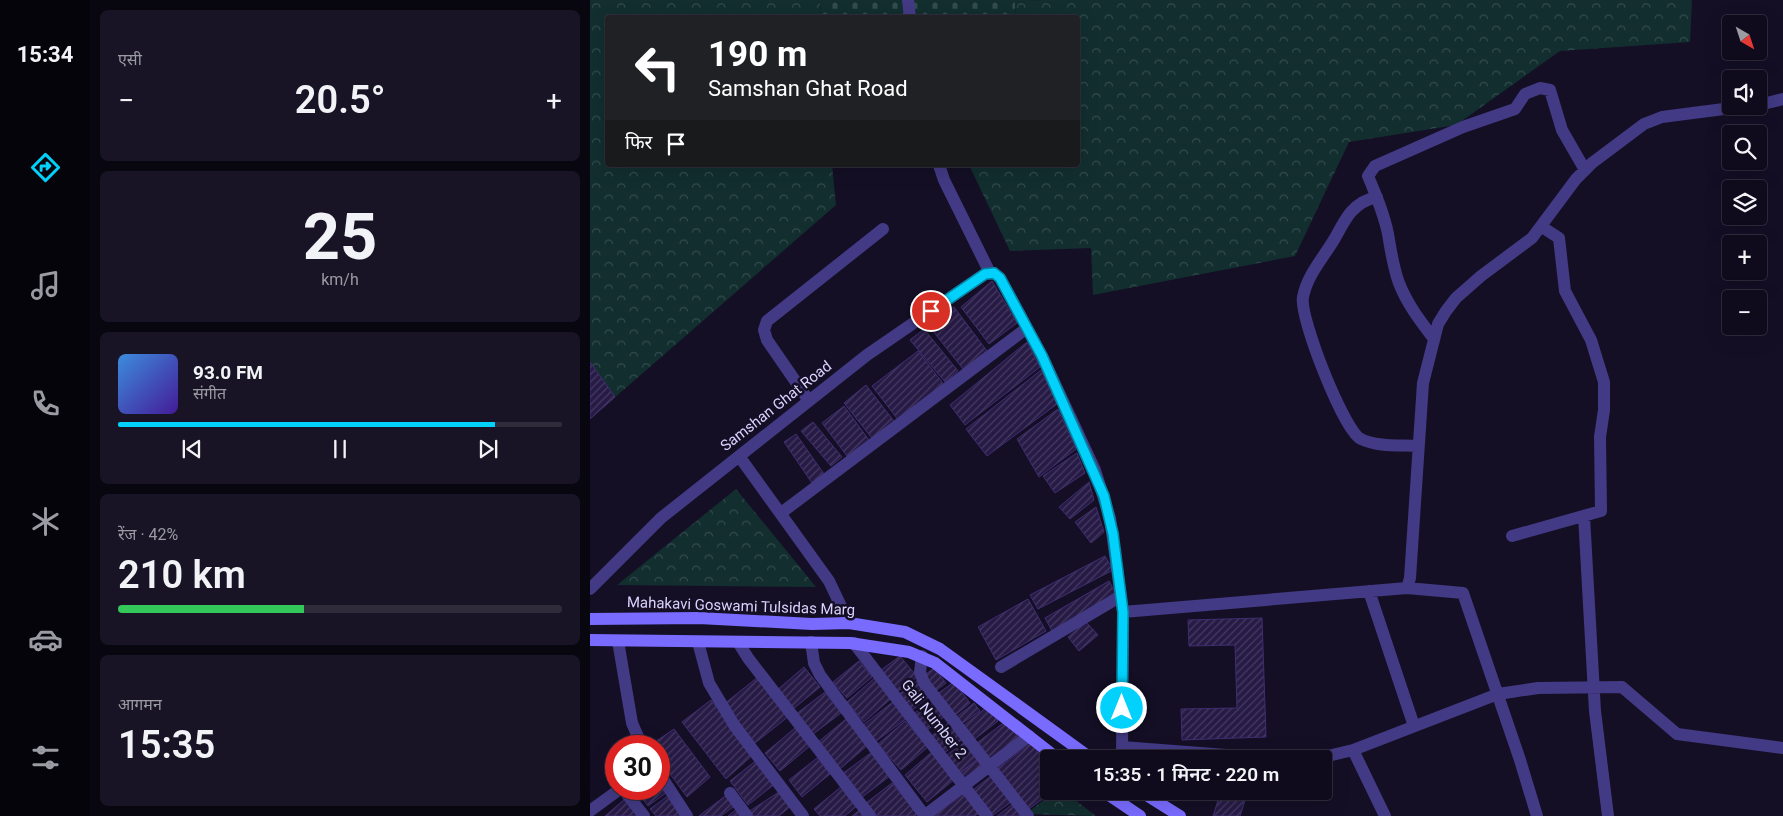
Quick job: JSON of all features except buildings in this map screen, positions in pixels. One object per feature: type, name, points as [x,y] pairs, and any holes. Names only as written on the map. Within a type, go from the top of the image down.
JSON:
[{"type":"street","points":[[908,0],[910,15]]},
{"type":"street","points":[[1434,339],[1420,321],[1399,284],[1389,252],[1388,235],[1377,197],[1368,176],[1375,166],[1462,127],[1515,109],[1525,94],[1540,88],[1550,90],[1562,130],[1574,154],[1585,170]]},
{"type":"street","points":[[1767,103],[1783,98]]},
{"type":"street","points":[[1407,588],[1410,578],[1423,383],[1438,324],[1456,298],[1542,227],[1585,170],[1604,153],[1653,119],[1722,110]]},
{"type":"street","points":[[940,167],[944,180],[994,274],[1027,328],[1095,470],[1104,496],[1110,518],[1123,612],[1122,750]]},
{"type":"street","points":[[1377,197],[1366,200],[1350,212],[1309,279],[1302,298],[1302,312],[1325,375],[1352,431],[1359,439],[1370,442],[1418,446]]},
{"type":"street","points":[[1512,536],[1601,512],[1600,437],[1604,410],[1604,382],[1591,340],[1565,291],[1558,238],[1542,227]]},
{"type":"street","points":[[809,401],[767,340],[764,330],[767,321],[882,229]]},
{"type":"street","name":"Samshan Ghat Road","points":[[590,588],[661,518],[867,355],[994,274]]},
{"type":"street","points":[[781,514],[1027,328]]},
{"type":"street","points":[[739,456],[829,581],[849,624]]},
{"type":"street","points":[[1584,516],[1594,686],[1608,816]]},
{"type":"street","points":[[1123,612],[1407,588],[1463,593],[1537,816]]},
{"type":"street","points":[[1369,591],[1414,726]]},
{"type":"street","points":[[1000,667],[1121,596]]},
{"type":"street","name":"Mahakavi Goswami Tulsidas Marg","points":[[590,619],[699,618],[849,624],[906,632],[940,649],[1080,750]]},
{"type":"street","points":[[590,640],[854,643],[890,648],[922,656],[935,663],[1047,750]]},
{"type":"street","points":[[618,641],[632,723],[637,735]]},
{"type":"street","points":[[698,642],[709,682],[734,725],[803,816]]},
{"type":"street","points":[[738,642],[748,658],[870,816]]},
{"type":"street","points":[[810,642],[814,663],[820,675],[925,816],[1029,736]]},
{"type":"street","name":"Gali Number 2","points":[[854,643],[987,816]]},
{"type":"street","points":[[922,656],[920,672],[924,683],[1028,816]]},
{"type":"street","points":[[1332,755],[1353,750],[1498,694],[1538,688],[1594,686],[1622,687],[1677,734],[1783,748]]},
{"type":"street","points":[[1353,750],[1385,816]]},
{"type":"street","points":[[670,790],[687,816]]},
{"type":"street","points":[[730,793],[747,816]]},
{"type":"street","points":[[594,812],[608,800]]},
{"type":"street","points":[[630,800],[644,816]]},
{"type":"street","points":[[1116,800],[1140,816]]},
{"type":"street","points":[[1154,800],[1180,816]]},
{"type":"green space","points":[[590,0],[820,0],[821,15],[605,15],[605,167],[832,167],[836,205],[590,419]]},
{"type":"green space","points":[[820,0],[1041,0],[1015,2],[1016,15],[821,15]]},
{"type":"green space","points":[[1041,0],[1692,0],[1690,42],[1560,51],[1456,125],[1349,142],[1295,256],[1093,295],[1091,248],[1010,251],[970,167],[1080,167],[1080,15],[1016,15],[1015,2]]},
{"type":"green space","points":[[736,489],[816,587],[617,585]]},
{"type":"green space","points":[[1044,800],[1075,800],[1096,816],[1026,814]]},
{"type":"route","points":[[931,311],[985,274],[994,273],[1000,278],[1042,356],[1095,470],[1110,518],[1123,612],[1122,708]]}]
